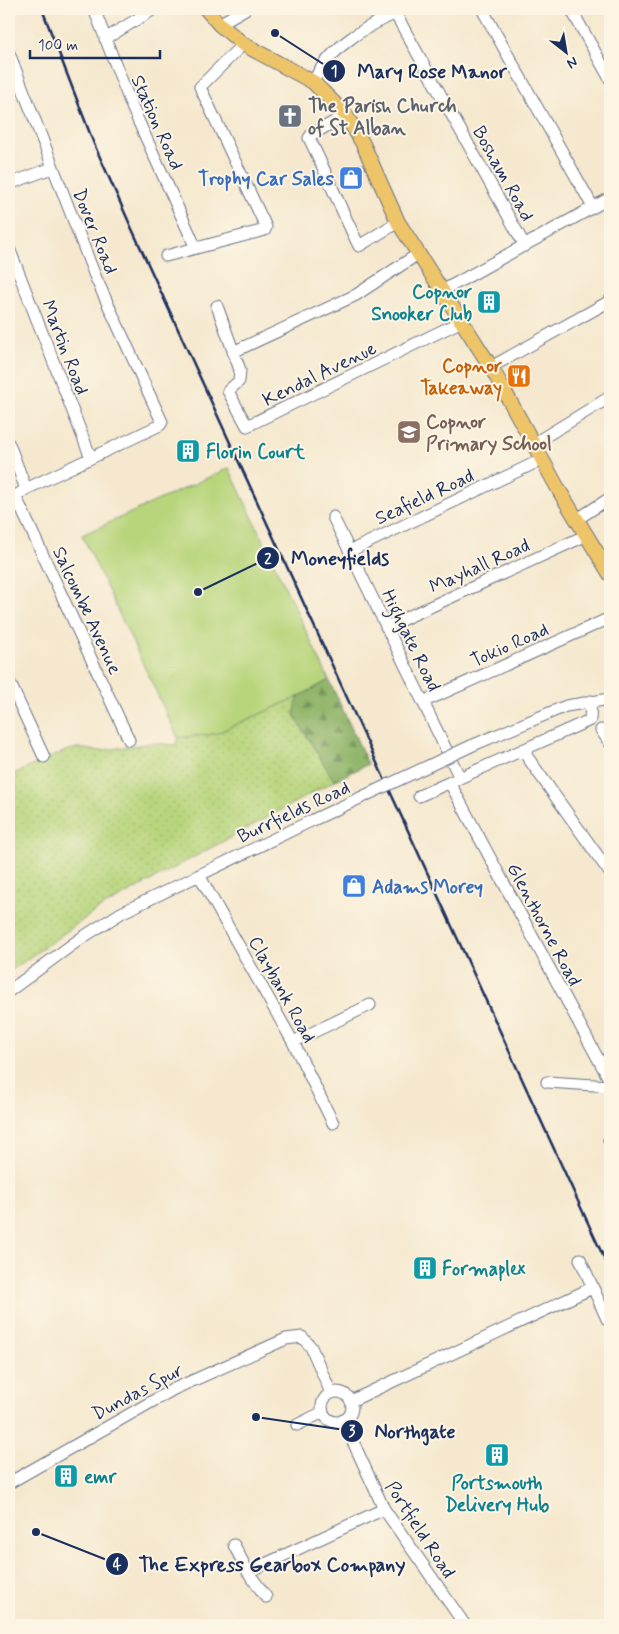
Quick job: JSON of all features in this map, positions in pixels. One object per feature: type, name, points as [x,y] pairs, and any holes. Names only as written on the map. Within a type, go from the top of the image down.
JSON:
[{"type":"main road","points":[[206,9],[219,24],[243,44],[313,82],[346,115],[363,144],[398,222],[491,367],[541,460],[610,574]]},
{"type":"street","name":"Station Road","points":[[94,9],[132,107],[196,248]]},
{"type":"street","points":[[105,40],[154,9]]},
{"type":"street","points":[[219,24],[245,9]]},
{"type":"street","points":[[482,9],[593,207]]},
{"type":"street","points":[[571,9],[610,79]]},
{"type":"street","points":[[313,82],[333,52],[347,40],[400,11]]},
{"type":"street","name":"Bosham Road","points":[[400,11],[525,246]]},
{"type":"street","points":[[166,256],[265,230],[266,227],[200,87],[243,44]]},
{"type":"street","name":"Dover Road","points":[[9,53],[98,284],[161,418],[160,426],[91,458]]},
{"type":"street","points":[[346,115],[311,134],[309,138],[359,246],[398,222]]},
{"type":"street","points":[[9,184],[52,168]]},
{"type":"street","points":[[442,291],[610,198]]},
{"type":"street","name":"Martin Road","points":[[9,248],[91,458]]},
{"type":"street","points":[[216,306],[233,352],[356,295],[418,254]]},
{"type":"street","points":[[491,367],[610,301]]},
{"type":"street","name":"Kendal Avenue","points":[[233,352],[240,376],[234,387],[228,391],[244,424],[250,426],[462,321]]},
{"type":"street","points":[[533,444],[610,397]]},
{"type":"street","points":[[9,444],[26,489]]},
{"type":"street","points":[[12,498],[26,489],[91,458]]},
{"type":"street","name":"Seafield Road","points":[[350,551],[541,460]]},
{"type":"street","name":"Salcombe Avenue","points":[[12,498],[129,740]]},
{"type":"street","points":[[576,520],[610,498]]},
{"type":"street","name":"Highgate Road","points":[[333,517],[422,702],[455,781]]},
{"type":"street","name":"Mayhall Road","points":[[386,627],[586,536]]},
{"type":"street","name":"Tokio Road","points":[[422,702],[610,618]]},
{"type":"street","points":[[9,681],[44,757]]},
{"type":"street","name":"Burrfields Road","points":[[9,991],[80,939],[121,914],[199,875],[471,746],[557,710],[591,701],[610,699]]},
{"type":"street","points":[[419,796],[590,720],[591,701]]},
{"type":"street","points":[[601,730],[610,743]]},
{"type":"street","points":[[523,751],[610,873]]},
{"type":"street","name":"Glenthorne Road","points":[[455,781],[610,1081]]},
{"type":"street","name":"Claybank Road","points":[[199,875],[293,1042],[333,1123]]},
{"type":"street","points":[[293,1042],[370,1005]]},
{"type":"street","points":[[547,1082],[610,1086]]},
{"type":"street","points":[[580,1259],[607,1319]]},
{"type":"street","points":[[351,1401],[592,1288]]},
{"type":"street","name":"Dundas Spur","points":[[9,1483],[174,1389],[286,1340],[302,1337],[311,1347],[331,1394]]},
{"type":"street","points":[[341,1392],[351,1401],[352,1411],[343,1420],[333,1421],[323,1412],[323,1402],[331,1394],[341,1392]]},
{"type":"street","points":[[297,1425],[323,1412]]},
{"type":"street","name":"Portfield Road","points":[[343,1420],[384,1509],[464,1625]]},
{"type":"street","points":[[248,1572],[384,1509]]},
{"type":"street","points":[[234,1545],[248,1572],[266,1597]]},
{"type":"green space","points":[[229,468],[329,680],[298,697],[215,734],[178,738],[82,535]]},
{"type":"green space","points":[[329,680],[368,764],[334,781],[294,715],[298,697]]},
{"type":"green space","points":[[298,697],[294,715],[334,781],[97,910],[9,972],[9,776],[65,751],[78,748],[97,751],[153,743],[175,745],[178,738],[215,734]]},
{"type":"railway","points":[[42,9],[94,144],[132,229],[610,1271]]},
{"type":"place","name":"Mary Rose Manor","points":[[275,33]]},
{"type":"place","name":"The Parish Church of St Alban","points":[[290,116]]},
{"type":"place","name":"Trophy Car Sales","points":[[351,178]]},
{"type":"place","name":"Copnor Snooker Club","points":[[489,302]]},
{"type":"place","name":"Copnor Takeaway","points":[[519,376]]},
{"type":"place","name":"Copnor Primary School","points":[[409,432]]},
{"type":"place","name":"Florin Court","points":[[188,451]]},
{"type":"place","name":"Moneyfields","points":[[198,592]]},
{"type":"place","name":"Adams Morey","points":[[354,886]]},
{"type":"place","name":"Formaplex","points":[[425,1268]]},
{"type":"place","name":"Northgate","points":[[256,1417]]},
{"type":"place","name":"Portsmouth Delivery Hub","points":[[497,1455]]},
{"type":"place","name":"emr","points":[[66,1476]]},
{"type":"place","name":"The Express Gearbox Company","points":[[36,1532]]}]
